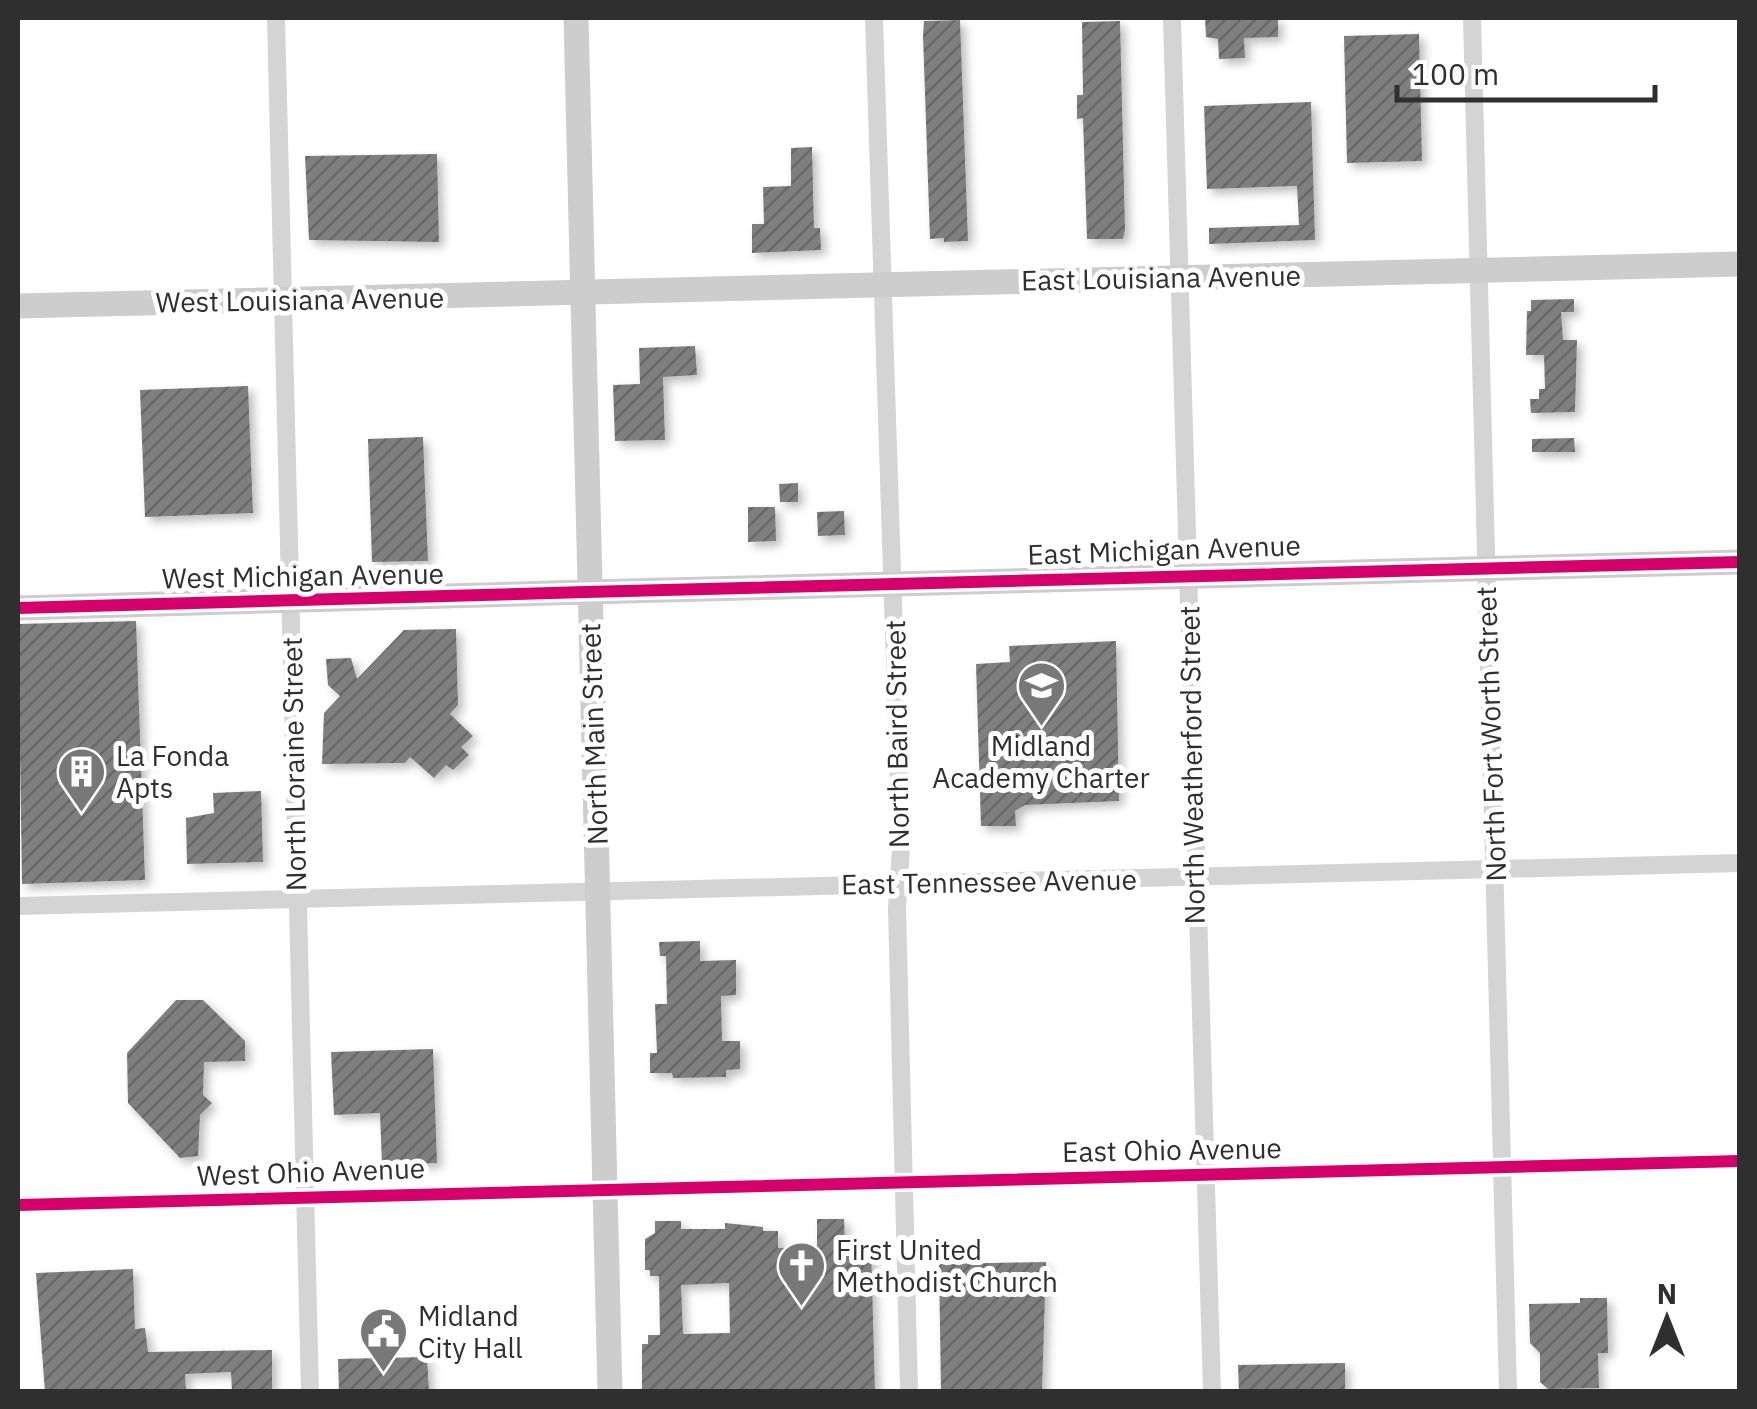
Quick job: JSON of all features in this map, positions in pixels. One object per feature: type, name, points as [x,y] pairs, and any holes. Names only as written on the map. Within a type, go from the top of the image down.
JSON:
[{"type":"street","name":"North Loraine Street","points":[[276,18],[310,1392]]},
{"type":"street","name":"North Main Street","points":[[576,18],[610,1392]]},
{"type":"street","name":"North Baird Street","points":[[874,18],[894,586],[910,1392]]},
{"type":"street","name":"North Weatherford Street","points":[[1172,18],[1212,1392]]},
{"type":"street","name":"North Fort Worth Street","points":[[1472,18],[1508,1392]]},
{"type":"street","name":"East Louisiana Avenue","points":[[582,293],[1740,264]]},
{"type":"street","name":"West Louisiana Avenue","points":[[18,306],[582,293]]},
{"type":"street","name":"East Michigan Avenue","points":[[590,593],[894,586],[1188,572],[1740,562]]},
{"type":"street","name":"West Michigan Avenue","points":[[18,608],[590,593]]},
{"type":"street","name":"East Tennessee Avenue","points":[[18,906],[1740,862]]},
{"type":"street","name":"East Ohio Avenue","points":[[605,1189],[1740,1161]]},
{"type":"street","name":"West Ohio Avenue","points":[[18,1205],[605,1189]]},
{"type":"building","points":[[1205,18],[1278,18],[1278,37],[1244,38],[1245,58],[1219,59],[1218,39],[1206,37]]},
{"type":"building","points":[[960,20],[968,241],[944,242],[944,238],[930,239],[924,21]]},
{"type":"building","points":[[1120,21],[1125,230],[1123,239],[1087,239],[1083,118],[1077,119],[1077,95],[1083,95],[1082,22]]},
{"type":"building","points":[[1419,34],[1422,161],[1347,163],[1344,36]]},
{"type":"building","points":[[1311,102],[1315,240],[1209,244],[1209,228],[1299,225],[1297,186],[1207,189],[1204,106]]},
{"type":"building","points":[[812,147],[814,228],[820,228],[821,250],[752,253],[752,224],[764,224],[763,187],[791,186],[791,148]]},
{"type":"building","points":[[437,154],[439,242],[309,240],[305,156]]},
{"type":"building","points":[[1574,299],[1574,312],[1561,312],[1563,340],[1577,340],[1575,412],[1531,413],[1530,399],[1539,399],[1539,389],[1545,389],[1544,355],[1526,355],[1531,300]]},
{"type":"building","points":[[695,346],[697,375],[663,377],[665,440],[615,441],[613,385],[640,384],[639,348]]},
{"type":"building","points":[[248,386],[253,513],[145,517],[140,390]]},
{"type":"building","points":[[423,437],[428,561],[372,562],[368,439]]},
{"type":"building","points":[[1574,438],[1575,452],[1532,452],[1532,439]]},
{"type":"building","points":[[798,483],[798,502],[780,502],[779,484]]},
{"type":"building","points":[[748,507],[775,507],[776,541],[748,542]]},
{"type":"building","points":[[844,511],[845,535],[818,536],[817,512]]},
{"type":"building","name":"La Fonda Apts","points":[[136,621],[145,880],[22,884],[18,624]]},
{"type":"building","points":[[456,629],[458,705],[450,714],[473,736],[461,747],[469,755],[453,770],[446,765],[434,778],[410,757],[405,763],[322,764],[324,713],[340,696],[328,685],[326,659],[351,658],[357,679],[404,630]]},
{"type":"building","points":[[1116,641],[1119,801],[1025,805],[1015,811],[1016,826],[981,826],[976,664],[1010,662],[1009,646]]},
{"type":"building","points":[[261,791],[263,862],[187,864],[186,818],[214,813],[213,793]]},
{"type":"building","points":[[700,941],[700,961],[736,960],[736,995],[721,996],[722,1041],[740,1041],[740,1069],[726,1070],[726,1077],[673,1078],[672,1073],[650,1073],[650,1053],[657,1053],[655,1004],[667,1004],[666,956],[660,956],[659,942]]},
{"type":"building","points":[[176,1000],[203,1000],[245,1041],[245,1061],[204,1062],[203,1095],[212,1103],[200,1115],[198,1156],[180,1158],[128,1103],[127,1053]]},
{"type":"building","points":[[433,1049],[437,1163],[382,1165],[380,1113],[334,1115],[331,1052]]},
{"type":"building","name":"First United Methodist Church","points":[[817,1219],[844,1219],[845,1244],[871,1245],[875,1392],[642,1392],[642,1344],[648,1344],[648,1335],[660,1335],[659,1276],[650,1276],[650,1270],[645,1270],[645,1239],[655,1233],[655,1221],[681,1221],[681,1229],[725,1229],[725,1223],[763,1227],[763,1231],[778,1231],[778,1248],[817,1246]],"holes":[[[729,1283],[730,1333],[683,1334],[681,1285]]]},
{"type":"building","points":[[1046,1262],[1042,1392],[941,1392],[939,1264]]},
{"type":"building","points":[[133,1269],[135,1329],[145,1328],[148,1352],[272,1350],[272,1392],[232,1392],[231,1372],[185,1374],[186,1392],[45,1392],[36,1273]]},
{"type":"building","points":[[1580,1298],[1607,1298],[1608,1353],[1598,1353],[1599,1388],[1548,1389],[1540,1382],[1540,1353],[1530,1343],[1529,1304],[1580,1303]]},
{"type":"building","name":"Midland City Hall","points":[[427,1357],[429,1392],[339,1392],[338,1359]]},
{"type":"building","points":[[1345,1363],[1345,1392],[1239,1392],[1238,1365]]},
{"type":"cycle path","points":[[18,608],[1740,562]]},
{"type":"cycle path","points":[[18,1205],[1740,1161]]},
{"type":"place","name":"Midland Academy Charter","points":[[1041,728]]},
{"type":"place","name":"La Fonda Apts","points":[[81,814]]},
{"type":"place","name":"First United Methodist Church","points":[[801,1308]]},
{"type":"place","name":"Midland City Hall","points":[[383,1374]]}]
